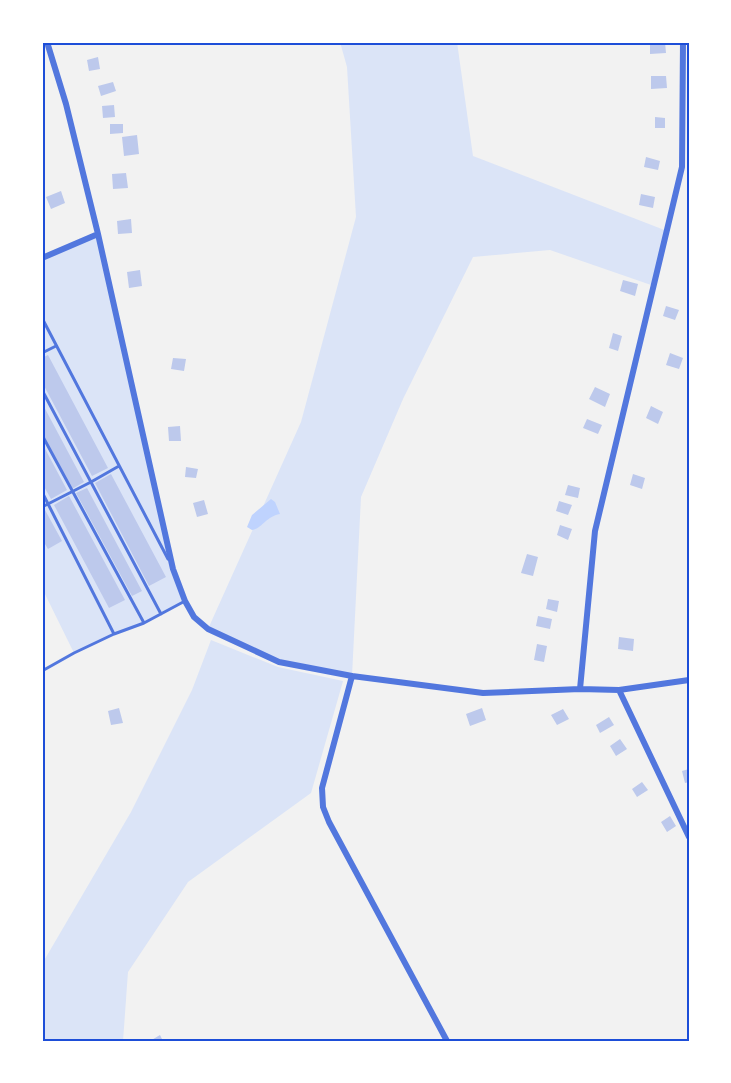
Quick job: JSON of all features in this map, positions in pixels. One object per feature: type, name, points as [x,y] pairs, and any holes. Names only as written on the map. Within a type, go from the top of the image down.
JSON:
[{"type":"street","points":[[47,42],[66,104],[98,234],[173,569],[185,601],[194,617],[208,629],[279,662],[352,676],[483,693],[580,689],[619,690],[689,680]]},
{"type":"street","points":[[580,689],[595,531],[682,167],[683,42]]},
{"type":"street","points":[[42,258],[98,234]]},
{"type":"street","points":[[352,676],[322,788],[323,807],[447,1041]]},
{"type":"street","points":[[619,690],[689,837]]},
{"type":"lane","points":[[42,318],[173,569]]},
{"type":"lane","points":[[42,353],[56,346]]},
{"type":"lane","points":[[42,390],[161,614]]},
{"type":"lane","points":[[42,435],[144,623]]},
{"type":"lane","points":[[42,507],[119,466]]},
{"type":"lane","points":[[42,492],[114,634]]},
{"type":"lane","points":[[42,671],[74,653],[144,623],[185,601]]},
{"type":"shaded area","points":[[340,42],[457,42],[473,156],[667,231],[654,286],[550,250],[473,257],[403,399],[361,497],[352,676],[279,662],[208,629],[301,422],[356,217],[347,67]]},
{"type":"shaded area","points":[[98,234],[173,569],[185,601],[144,623],[74,653],[42,588],[42,258]]},
{"type":"shaded area","points":[[211,640],[278,667],[343,681],[311,793],[188,882],[128,972],[123,1041],[42,1041],[42,964],[131,812],[192,690]]},
{"type":"water","points":[[271,499],[275,502],[280,514],[271,517],[256,529],[252,530],[247,527],[252,515]]},
{"type":"building","points":[[650,42],[665,42],[666,53],[650,54]]},
{"type":"building","points":[[98,57],[100,69],[89,71],[87,60]]},
{"type":"building","points":[[651,76],[666,76],[667,88],[651,89]]},
{"type":"building","points":[[113,82],[116,91],[101,96],[98,86]]},
{"type":"building","points":[[114,105],[115,117],[103,118],[102,106]]},
{"type":"building","points":[[655,117],[665,118],[665,128],[655,128]]},
{"type":"building","points":[[110,124],[123,124],[123,133],[110,134]]},
{"type":"building","points":[[137,135],[139,154],[124,156],[122,137]]},
{"type":"building","points":[[646,157],[660,161],[658,170],[644,167]]},
{"type":"building","points":[[126,173],[128,188],[113,189],[112,174]]},
{"type":"building","points":[[61,191],[65,203],[51,209],[46,197]]},
{"type":"building","points":[[641,194],[655,197],[653,208],[639,205]]},
{"type":"building","points":[[131,219],[132,233],[118,234],[117,221]]},
{"type":"building","points":[[140,270],[142,286],[129,288],[127,272]]},
{"type":"building","points":[[623,280],[638,284],[635,296],[620,291]]},
{"type":"building","points":[[666,306],[679,310],[675,320],[663,316]]},
{"type":"building","points":[[613,333],[622,336],[618,351],[609,348]]},
{"type":"building","points":[[670,353],[683,358],[679,369],[666,365]]},
{"type":"building","points":[[48,355],[108,468],[92,476],[42,382],[42,358]]},
{"type":"building","points":[[173,358],[186,359],[184,371],[171,369]]},
{"type":"building","points":[[595,387],[610,394],[605,407],[589,399]]},
{"type":"building","points":[[42,403],[84,482],[72,489],[42,432]]},
{"type":"building","points":[[651,406],[663,412],[658,424],[646,418]]},
{"type":"building","points":[[587,419],[602,425],[598,434],[583,428]]},
{"type":"building","points":[[180,426],[181,441],[169,441],[168,427]]},
{"type":"building","points":[[42,443],[67,490],[51,499],[42,483]]},
{"type":"building","points":[[186,467],[198,469],[196,478],[185,477]]},
{"type":"building","points":[[111,474],[166,577],[149,586],[95,483]]},
{"type":"building","points":[[633,474],[645,478],[642,489],[630,485]]},
{"type":"building","points":[[568,485],[580,488],[578,498],[565,495]]},
{"type":"building","points":[[87,488],[142,591],[132,596],[76,493]]},
{"type":"building","points":[[69,496],[125,600],[109,608],[54,505]]},
{"type":"building","points":[[204,500],[208,514],[197,517],[193,503]]},
{"type":"building","points":[[559,501],[572,505],[568,515],[556,511]]},
{"type":"building","points":[[45,510],[62,541],[48,549],[42,539],[42,512]]},
{"type":"building","points":[[560,525],[572,529],[568,540],[557,535]]},
{"type":"building","points":[[527,554],[538,557],[533,576],[521,573]]},
{"type":"building","points":[[548,599],[559,601],[557,612],[546,609]]},
{"type":"building","points":[[538,616],[552,619],[550,629],[536,626]]},
{"type":"building","points":[[619,637],[634,639],[633,651],[618,649]]},
{"type":"building","points":[[537,644],[547,646],[544,662],[534,660]]},
{"type":"building","points":[[119,708],[123,723],[111,725],[108,711]]},
{"type":"building","points":[[482,708],[486,720],[470,726],[466,714]]},
{"type":"building","points":[[563,709],[569,719],[557,725],[551,715]]},
{"type":"building","points":[[609,717],[614,725],[600,733],[596,725]]},
{"type":"building","points":[[620,739],[627,749],[616,756],[610,746]]},
{"type":"building","points":[[689,769],[689,782],[685,783],[682,771]]},
{"type":"building","points":[[642,782],[648,790],[637,797],[632,789]]},
{"type":"building","points":[[670,816],[676,826],[667,832],[661,822]]},
{"type":"building","points":[[160,1035],[163,1041],[150,1041]]}]
